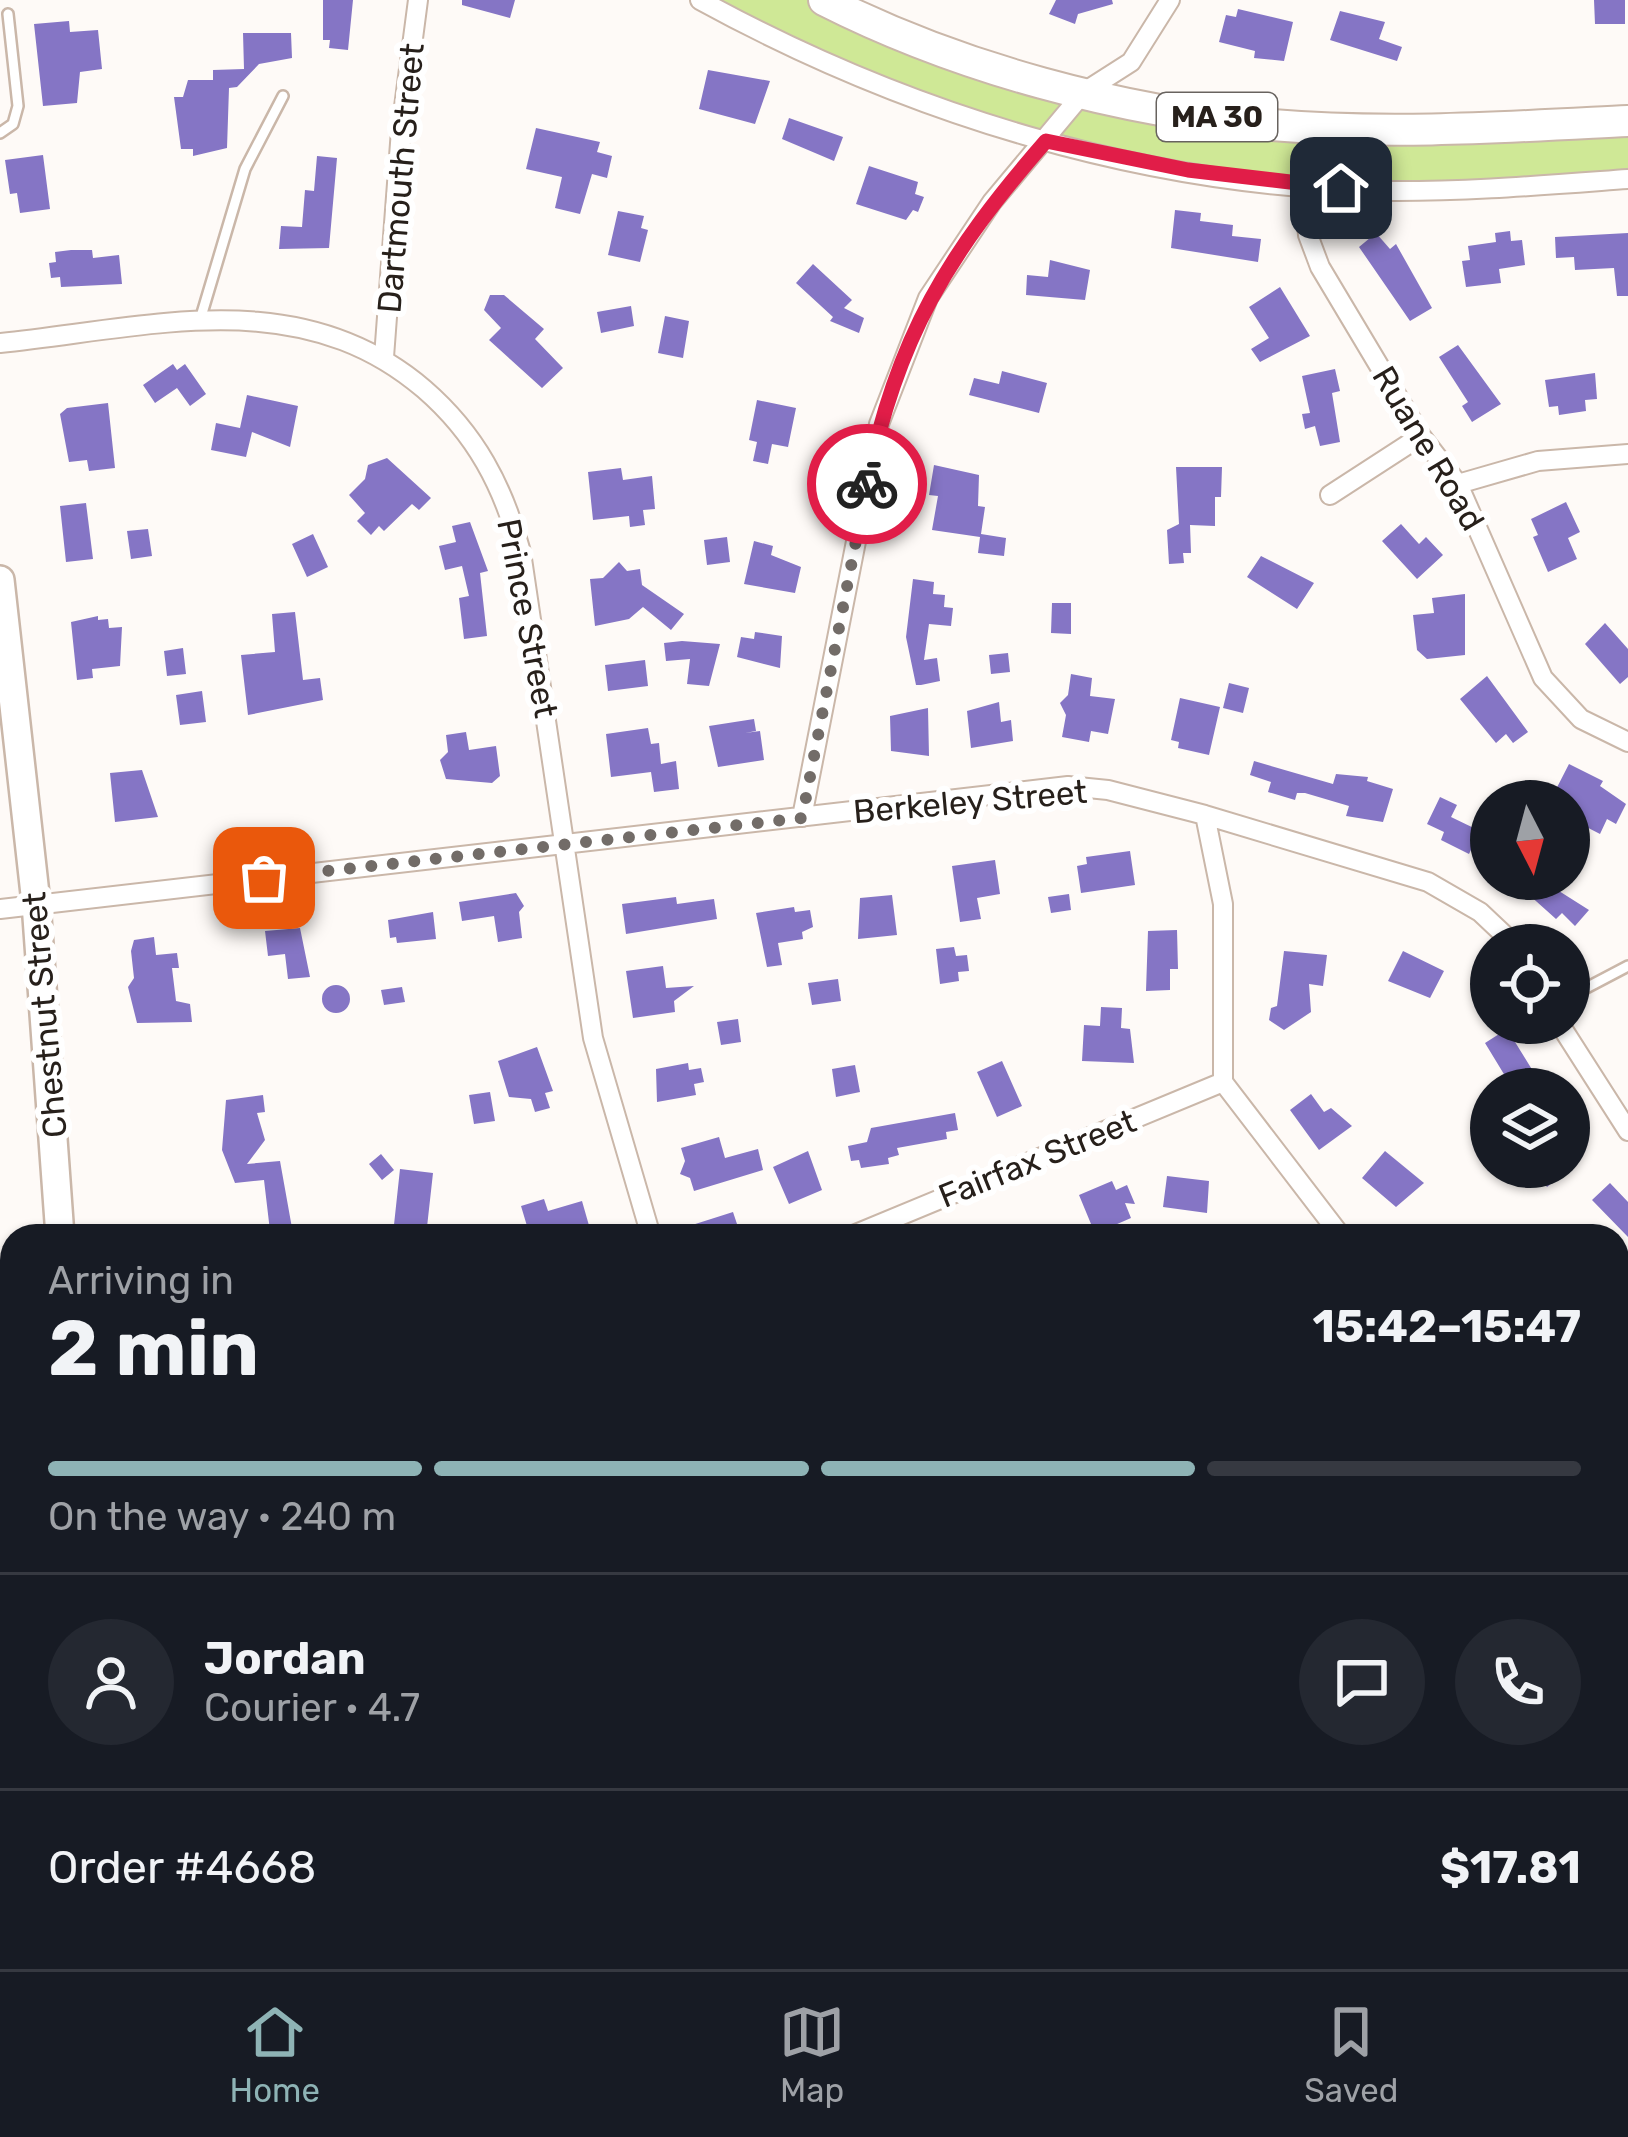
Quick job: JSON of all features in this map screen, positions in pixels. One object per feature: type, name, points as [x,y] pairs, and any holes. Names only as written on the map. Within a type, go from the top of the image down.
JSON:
[{"type":"main road","name":"MA 30","points":[[824,0],[916,39],[1084,92],[1269,124],[1461,129],[1628,121]]},
{"type":"main road","name":"Chestnut Street","points":[[0,580],[35,903],[59,1224]]},
{"type":"street","name":"Dartmouth Street","points":[[384,357],[401,130],[418,0]]},
{"type":"street","points":[[700,0],[870,85],[1046,141],[1303,186],[1474,190],[1628,179]]},
{"type":"street","points":[[802,818],[879,424],[928,298],[960,246],[1084,92],[1131,62],[1170,0]]},
{"type":"street","name":"Ruane Road","points":[[1303,186],[1308,235],[1320,267],[1421,436],[1458,484],[1543,678],[1581,718],[1628,742]]},
{"type":"street","name":"Prince Street","points":[[0,344],[200,320],[279,322],[384,357],[450,411],[473,440],[510,510],[536,632],[562,846],[593,1038],[647,1224]]},
{"type":"street","points":[[1330,494],[1421,436]]},
{"type":"street","points":[[1458,484],[1538,461],[1628,454]]},
{"type":"street","name":"Berkeley Street","points":[[0,909],[1068,786],[1108,790],[1205,815],[1428,883],[1493,924]]},
{"type":"street","points":[[1205,815],[1223,904],[1223,1082],[1332,1224]]},
{"type":"street","points":[[1572,1044],[1628,1131]]},
{"type":"street","name":"Fairfax Street","points":[[880,1224],[1223,1082]]},
{"type":"lane","points":[[0,133],[13,124],[18,106],[8,14]]},
{"type":"lane","points":[[200,320],[245,169],[283,96]]},
{"type":"lane","points":[[1590,986],[1628,966]]},
{"type":"green space","points":[[700,0],[824,0],[916,39],[1269,124],[1628,121],[1628,179],[1474,190],[1188,170],[943,109]]},
{"type":"building","points":[[323,0],[353,0],[348,50],[329,48],[330,40],[323,40]]},
{"type":"building","points":[[462,0],[515,0],[510,18],[462,5]]},
{"type":"building","points":[[1056,0],[1112,0],[1113,4],[1078,14],[1075,24],[1049,14]]},
{"type":"building","points":[[1594,0],[1625,0],[1625,24],[1595,24]]},
{"type":"building","points":[[1238,9],[1293,22],[1284,61],[1254,58],[1255,51],[1219,42],[1226,15],[1236,17]]},
{"type":"building","points":[[1340,11],[1385,22],[1379,39],[1402,47],[1397,61],[1330,40]]},
{"type":"building","points":[[69,21],[70,32],[98,30],[102,69],[80,72],[77,103],[43,106],[34,24]]},
{"type":"building","points":[[243,33],[291,33],[292,58],[259,64],[237,87],[229,88],[227,148],[193,156],[193,149],[181,149],[174,97],[183,97],[188,80],[213,80],[213,70],[244,69]]},
{"type":"building","points":[[708,70],[770,81],[755,124],[699,109]]},
{"type":"building","points":[[789,118],[843,137],[834,161],[782,139]]},
{"type":"building","points":[[536,128],[600,142],[597,152],[612,156],[607,178],[592,174],[580,214],[555,208],[562,177],[526,169]]},
{"type":"building","points":[[43,155],[50,209],[20,213],[17,193],[10,194],[5,160]]},
{"type":"building","points":[[317,156],[337,158],[329,248],[279,249],[281,226],[302,227],[305,190],[314,191]]},
{"type":"building","points":[[869,166],[918,182],[915,194],[924,197],[918,212],[913,210],[906,220],[856,204]]},
{"type":"building","points":[[1175,210],[1201,213],[1200,221],[1233,225],[1232,236],[1261,239],[1258,262],[1171,248]]},
{"type":"building","points":[[618,211],[644,216],[641,228],[648,230],[640,262],[608,255]]},
{"type":"building","points":[[1510,231],[1511,241],[1522,240],[1525,265],[1499,269],[1501,283],[1466,287],[1462,261],[1470,260],[1468,246],[1496,242],[1495,233]]},
{"type":"building","points":[[1376,233],[1390,249],[1396,244],[1432,308],[1410,321],[1359,247]]},
{"type":"building","points":[[1628,233],[1628,296],[1617,296],[1614,268],[1575,270],[1574,257],[1556,258],[1555,237]]},
{"type":"building","points":[[92,250],[93,258],[119,255],[122,284],[61,287],[60,277],[51,278],[49,263],[56,262],[55,252]]},
{"type":"building","points":[[1050,260],[1090,270],[1085,300],[1026,295],[1027,275],[1048,277]]},
{"type":"building","points":[[813,264],[852,300],[844,308],[864,318],[859,333],[830,321],[833,317],[796,283]]},
{"type":"building","points":[[1280,287],[1310,336],[1260,362],[1251,349],[1269,338],[1249,307]]},
{"type":"building","points":[[490,295],[504,295],[544,329],[535,339],[563,368],[542,388],[489,340],[501,328],[484,310]]},
{"type":"building","points":[[631,306],[634,326],[601,333],[597,312]]},
{"type":"building","points":[[665,316],[689,321],[683,358],[658,353]]},
{"type":"building","points":[[1458,345],[1501,404],[1472,422],[1462,406],[1468,402],[1439,357]]},
{"type":"building","points":[[173,364],[177,370],[185,364],[206,394],[190,406],[177,388],[155,403],[143,385]]},
{"type":"building","points":[[1335,369],[1340,391],[1332,393],[1340,442],[1320,446],[1315,426],[1305,429],[1302,414],[1310,413],[1302,376]]},
{"type":"building","points":[[1002,371],[1047,383],[1039,413],[969,395],[974,378],[999,384]]},
{"type":"building","points":[[1595,373],[1597,399],[1585,400],[1586,411],[1559,415],[1558,406],[1549,407],[1545,380]]},
{"type":"building","points":[[247,395],[298,406],[290,447],[252,432],[246,457],[211,450],[216,423],[240,428]]},
{"type":"building","points":[[757,400],[796,408],[788,447],[772,444],[768,464],[753,461],[757,442],[749,440]]},
{"type":"building","points":[[108,403],[115,468],[89,471],[87,460],[69,462],[60,414],[67,408]]},
{"type":"building","points":[[387,458],[431,498],[419,510],[412,504],[384,531],[379,526],[371,535],[357,521],[365,513],[349,495],[365,479],[368,465]]},
{"type":"building","points":[[934,465],[979,475],[978,506],[985,507],[981,534],[1006,538],[1004,556],[978,553],[980,537],[932,530],[938,496],[929,495]]},
{"type":"building","points":[[1176,467],[1222,467],[1221,497],[1215,497],[1215,526],[1190,525],[1191,553],[1183,553],[1184,563],[1169,564],[1167,530],[1179,524]]},
{"type":"building","points":[[621,468],[623,480],[652,476],[655,509],[643,510],[645,525],[630,527],[629,516],[593,520],[588,472]]},
{"type":"building","points":[[1566,502],[1580,532],[1568,538],[1577,559],[1548,572],[1531,519]]},
{"type":"building","points":[[86,503],[93,559],[66,562],[60,506]]},
{"type":"building","points":[[470,522],[488,571],[480,573],[487,636],[464,639],[459,598],[469,596],[462,566],[445,570],[439,546],[456,542],[452,526]]},
{"type":"building","points":[[1401,524],[1419,544],[1426,537],[1443,555],[1417,579],[1382,541]]},
{"type":"building","points":[[148,529],[152,556],[131,559],[127,531]]},
{"type":"building","points":[[313,534],[328,567],[307,577],[292,544]]},
{"type":"building","points":[[727,537],[730,562],[707,565],[704,540]]},
{"type":"building","points":[[754,541],[773,546],[771,555],[801,567],[795,593],[744,584]]},
{"type":"building","points":[[1261,556],[1314,583],[1297,609],[1247,577]]},
{"type":"building","points":[[619,562],[627,571],[640,569],[642,585],[684,614],[671,630],[643,607],[629,619],[595,626],[590,579],[603,578]]},
{"type":"building","points":[[913,579],[934,582],[933,594],[945,595],[944,607],[953,608],[951,626],[929,624],[924,660],[937,658],[940,681],[921,685],[916,685],[906,637]]},
{"type":"building","points":[[1465,594],[1465,655],[1427,659],[1417,650],[1413,615],[1434,613],[1432,598]]},
{"type":"building","points":[[1052,603],[1071,603],[1071,634],[1051,633]]},
{"type":"building","points":[[295,612],[303,680],[320,678],[323,700],[248,715],[241,655],[275,652],[272,614]]},
{"type":"building","points":[[98,616],[98,620],[108,619],[109,628],[122,627],[120,666],[92,669],[93,678],[77,680],[71,622]]},
{"type":"building","points":[[1605,623],[1628,649],[1628,677],[1620,684],[1585,644]]},
{"type":"building","points":[[755,632],[782,636],[780,668],[737,657],[741,637],[754,639]]},
{"type":"building","points":[[664,643],[720,644],[709,686],[687,684],[690,659],[666,661]]},
{"type":"building","points":[[183,648],[186,674],[167,676],[164,651]]},
{"type":"building","points":[[1008,653],[1010,672],[991,674],[989,655]]},
{"type":"building","points":[[645,660],[648,686],[608,691],[605,665]]},
{"type":"building","points":[[1071,674],[1092,678],[1090,696],[1115,699],[1108,734],[1091,731],[1089,742],[1062,737],[1066,715],[1060,703],[1068,695]]},
{"type":"building","points":[[1487,676],[1528,732],[1513,743],[1506,734],[1496,743],[1460,699]]},
{"type":"building","points":[[1229,683],[1249,688],[1243,713],[1223,708]]},
{"type":"building","points":[[202,691],[206,722],[180,725],[176,695]]},
{"type":"building","points":[[1180,698],[1220,707],[1209,755],[1178,748],[1179,742],[1171,740]]},
{"type":"building","points":[[999,702],[1001,722],[1011,720],[1013,741],[971,748],[967,711]]},
{"type":"building","points":[[928,708],[929,756],[891,751],[890,716]]},
{"type":"building","points":[[754,719],[756,731],[745,733],[760,731],[764,760],[718,767],[709,726]]},
{"type":"building","points":[[648,728],[651,744],[659,743],[661,764],[676,761],[679,789],[654,792],[651,772],[611,777],[606,734]]},
{"type":"building","points":[[466,732],[469,750],[496,746],[500,776],[492,783],[446,779],[440,760],[448,752],[446,735]]},
{"type":"building","points":[[1254,761],[1333,784],[1336,774],[1368,777],[1367,781],[1393,789],[1383,822],[1346,816],[1349,806],[1305,793],[1297,793],[1295,800],[1268,792],[1271,782],[1250,775]]},
{"type":"building","points":[[1569,764],[1603,781],[1600,786],[1626,804],[1616,824],[1607,819],[1600,834],[1590,829],[1590,780],[1561,780]]},
{"type":"building","points":[[142,770],[158,817],[115,822],[110,773]]},
{"type":"building","points":[[1440,797],[1457,805],[1451,817],[1470,826],[1469,854],[1441,840],[1444,832],[1427,824]]},
{"type":"building","points":[[1130,851],[1135,885],[1081,893],[1077,866],[1087,864],[1086,857]]},
{"type":"building","points":[[995,860],[1000,894],[977,898],[981,919],[960,922],[952,866]]},
{"type":"building","points":[[516,893],[524,906],[519,912],[522,938],[498,942],[494,916],[462,921],[459,902]]},
{"type":"building","points":[[1069,894],[1071,910],[1051,913],[1048,897]]},
{"type":"building","points":[[892,895],[897,935],[858,939],[860,898]]},
{"type":"building","points":[[676,897],[677,904],[714,899],[717,919],[626,934],[622,904]]},
{"type":"building","points":[[1535,900],[1573,900],[1589,910],[1577,924],[1562,913],[1556,919]]},
{"type":"building","points":[[794,907],[795,912],[810,910],[813,927],[802,932],[803,939],[778,943],[782,965],[767,967],[756,913]]},
{"type":"building","points":[[433,912],[436,939],[397,943],[396,937],[390,938],[388,920]]},
{"type":"building","points":[[300,928],[310,977],[288,979],[285,954],[268,956],[265,931]]},
{"type":"building","points":[[1177,930],[1178,969],[1170,969],[1170,990],[1146,991],[1148,931]]},
{"type":"building","points":[[154,937],[156,955],[177,953],[179,968],[172,968],[176,1001],[190,1004],[192,1022],[137,1023],[128,987],[134,978],[131,951],[134,940]]},
{"type":"building","points":[[954,947],[956,956],[967,955],[969,971],[958,972],[959,981],[940,984],[936,949]]},
{"type":"building","points":[[1284,951],[1327,955],[1323,986],[1309,984],[1311,1012],[1284,1030],[1269,1020],[1271,1008],[1277,1006]]},
{"type":"building","points":[[1403,951],[1444,971],[1430,998],[1388,981]]},
{"type":"building","points":[[663,966],[666,988],[694,986],[674,1001],[675,1012],[633,1018],[626,971]]},
{"type":"building","points":[[838,979],[841,1001],[812,1005],[808,983]]},
{"type":"building","points":[[336,985],[346,989],[350,999],[346,1009],[336,1013],[326,1009],[322,999],[326,989]]},
{"type":"building","points":[[402,987],[405,1002],[384,1005],[381,990]]},
{"type":"building","points":[[1101,1007],[1122,1008],[1121,1028],[1130,1029],[1134,1063],[1082,1061],[1084,1025],[1100,1026]]},
{"type":"building","points":[[738,1019],[741,1042],[721,1045],[717,1022]]},
{"type":"building","points":[[1486,1044],[1516,1044],[1531,1068],[1500,1068]]},
{"type":"building","points":[[537,1047],[553,1091],[545,1093],[550,1108],[535,1112],[531,1099],[509,1097],[498,1061]]},
{"type":"building","points":[[1002,1061],[1022,1106],[997,1117],[977,1072]]},
{"type":"building","points":[[688,1063],[689,1070],[701,1068],[704,1082],[694,1084],[696,1095],[657,1102],[656,1069]]},
{"type":"building","points":[[855,1065],[860,1092],[836,1097],[832,1069]]},
{"type":"building","points":[[490,1092],[495,1121],[474,1124],[469,1095]]},
{"type":"building","points":[[1311,1094],[1324,1112],[1331,1108],[1352,1126],[1319,1150],[1290,1110]]},
{"type":"building","points":[[263,1095],[265,1112],[257,1113],[265,1140],[247,1164],[280,1161],[291,1224],[269,1224],[264,1180],[235,1183],[222,1150],[226,1100]]},
{"type":"building","points":[[955,1113],[958,1130],[946,1132],[947,1139],[897,1148],[899,1155],[888,1158],[889,1164],[861,1168],[859,1160],[851,1161],[848,1146],[867,1142],[871,1128]]},
{"type":"building","points":[[719,1137],[725,1158],[758,1149],[763,1170],[694,1191],[690,1178],[680,1174],[685,1161],[681,1148]]},
{"type":"building","points":[[808,1151],[822,1190],[789,1204],[773,1167]]},
{"type":"building","points":[[1385,1151],[1424,1183],[1396,1207],[1362,1178]]},
{"type":"building","points":[[381,1154],[394,1170],[382,1180],[369,1164]]},
{"type":"building","points":[[400,1169],[433,1173],[427,1224],[394,1224]]},
{"type":"building","points":[[1167,1176],[1209,1181],[1207,1213],[1163,1207]]},
{"type":"building","points":[[1112,1181],[1116,1190],[1127,1185],[1135,1204],[1125,1203],[1131,1218],[1117,1224],[1091,1224],[1079,1195]]},
{"type":"building","points":[[1610,1183],[1628,1202],[1628,1224],[1615,1224],[1592,1200]]},
{"type":"building","points":[[544,1199],[548,1211],[582,1201],[589,1224],[526,1224],[521,1206]]},
{"type":"building","points":[[733,1212],[737,1224],[695,1224]]},
{"type":"way so far","points":[[264,878],[802,818],[867,484]]},
{"type":"route","points":[[867,484],[879,424],[928,298],[992,202],[1046,141],[1188,170],[1341,188]]}]
